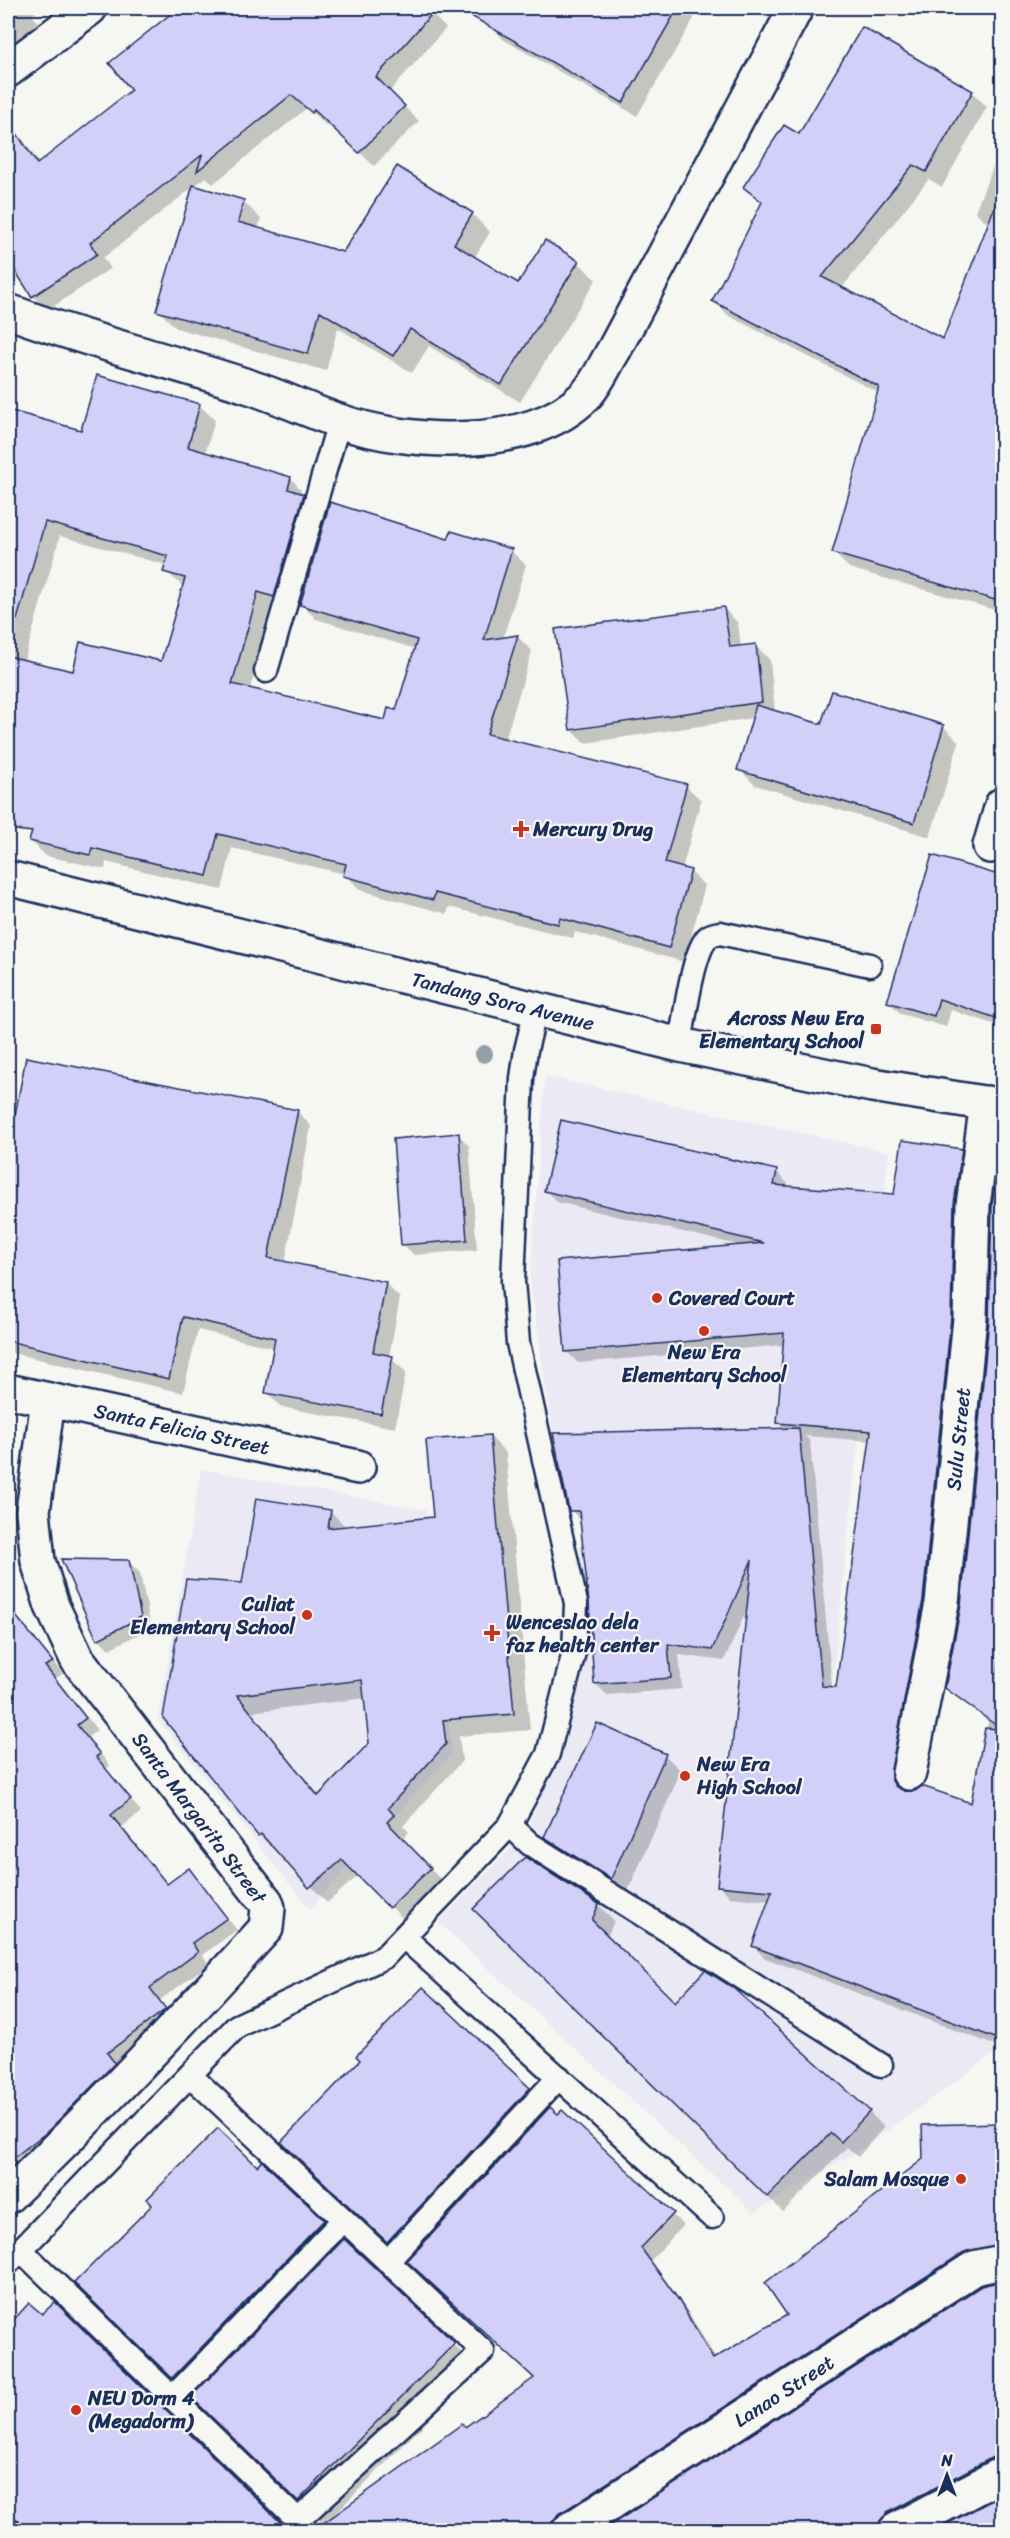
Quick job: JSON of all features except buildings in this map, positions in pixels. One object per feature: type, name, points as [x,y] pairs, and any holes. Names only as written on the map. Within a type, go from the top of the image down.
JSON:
[{"type":"street","points":[[8,70],[90,8]]},
{"type":"street","points":[[8,311],[50,327],[251,387],[339,422],[388,435],[439,439],[495,436],[545,424],[585,396],[614,350],[796,8]]},
{"type":"street","points":[[990,846],[1002,805]]},
{"type":"street","name":"Tandang Sora Avenue","points":[[8,878],[680,1045],[872,1085],[995,1105]]},
{"type":"street","name":"Sulu Street","points":[[909,1773],[942,1603],[970,1318],[973,1204],[995,1105]]},
{"type":"street","name":"Santa Felicia Street","points":[[8,1390],[358,1467]]},
{"type":"street","name":"Santa Margarita Street","points":[[8,2196],[87,2121],[266,1928],[268,1908],[266,1902],[77,1659],[52,1606],[38,1562],[33,1511],[48,1400]]},
{"type":"street","name":"Lanao Street","points":[[569,2530],[974,2268],[1002,2262]]},
{"type":"street","points":[[896,2530],[1002,2474]]},
{"type":"lane","points":[[266,670],[339,422]]},
{"type":"lane","points":[[680,1045],[690,984],[705,940],[712,934],[720,933],[870,965]]},
{"type":"lane","points":[[190,2075],[483,2351],[298,2520],[173,2397],[14,2256],[237,2026],[384,1958],[510,1825],[548,1754],[574,1652],[576,1603],[518,1343],[513,1281],[522,1078],[536,1009]]},
{"type":"lane","points":[[510,1825],[530,1844],[880,2065]]},
{"type":"lane","points":[[404,1936],[712,2217]]},
{"type":"lane","points":[[388,2261],[559,2077]]},
{"type":"lane","points":[[173,2397],[343,2220]]},
{"type":"shaded area","name":"New Era High School","points":[[545,1076],[889,1152],[810,1892],[1002,1974],[1002,2048],[863,2148],[754,2213],[438,1922],[526,1833],[570,1718],[581,1532],[553,1433],[530,1281]]},
{"type":"shaded area","name":"Culiat Elementary School","points":[[201,1469],[426,1510],[452,1754],[310,1909],[158,1720]]},
{"type":"place","name":"Mercury Drug","points":[[521,829]]},
{"type":"place","name":"Across New Era Elementary School","points":[[876,1029]]},
{"type":"place","name":"Covered Court","points":[[657,1298]]},
{"type":"place","name":"New Era Elementary School","points":[[704,1331]]},
{"type":"place","name":"Culiat Elementary School","points":[[307,1615]]},
{"type":"place","name":"Wenceslao dela faz health center","points":[[492,1633]]},
{"type":"place","name":"New Era High School","points":[[685,1776]]},
{"type":"place","name":"Salam Mosque","points":[[961,2179]]},
{"type":"place","name":"NEU Dorm 4 (Megadorm)","points":[[76,2410]]}]
